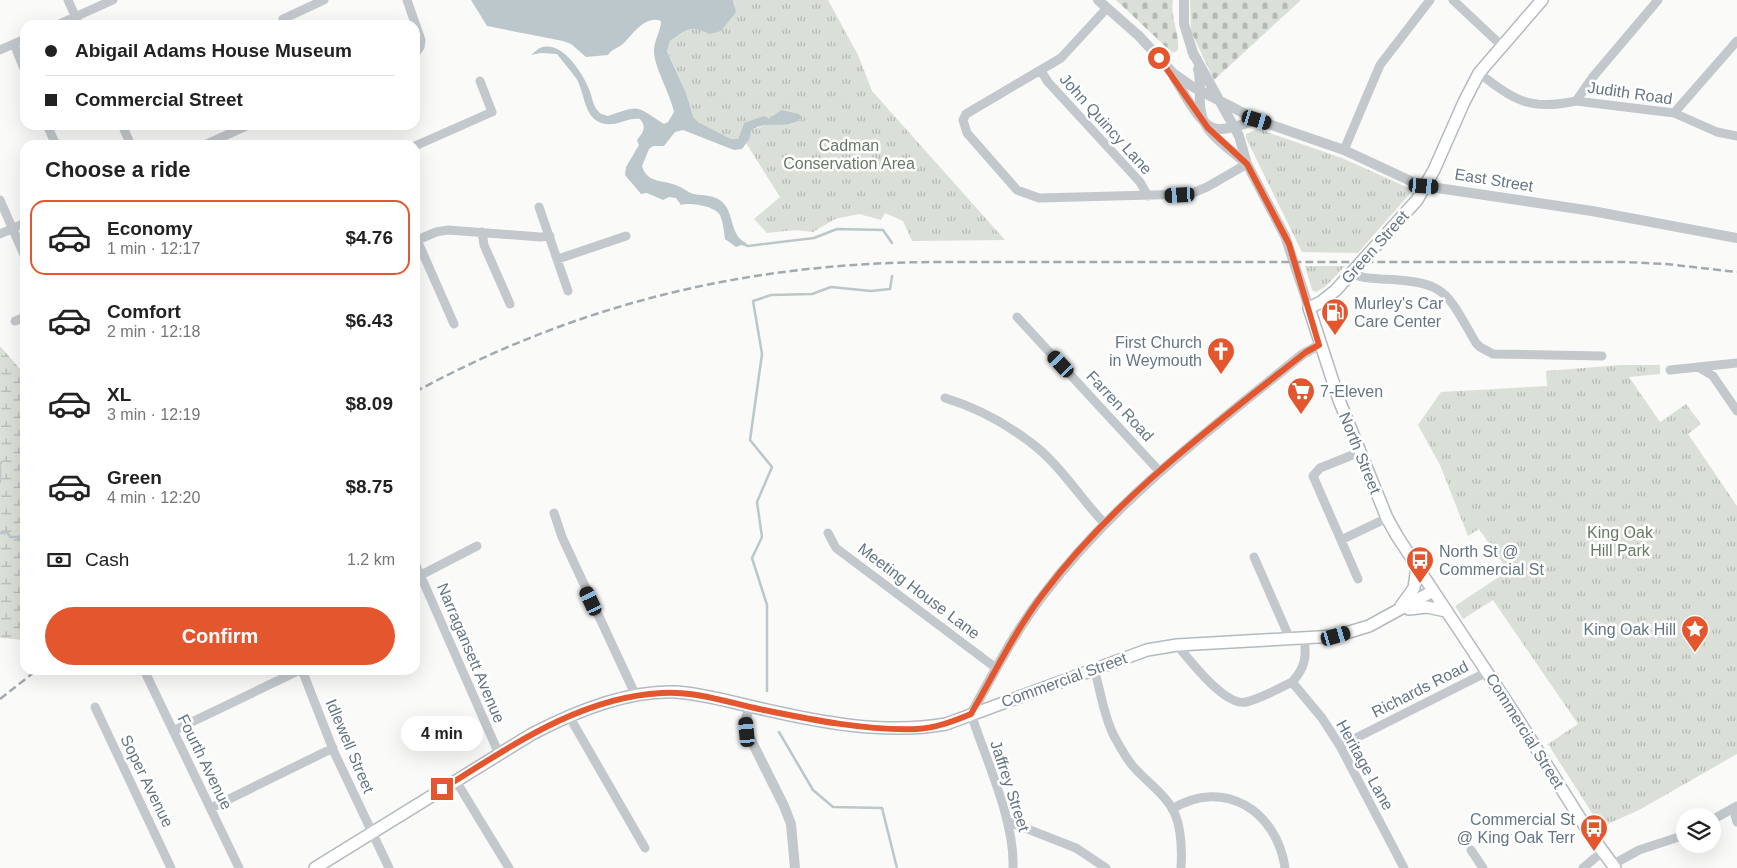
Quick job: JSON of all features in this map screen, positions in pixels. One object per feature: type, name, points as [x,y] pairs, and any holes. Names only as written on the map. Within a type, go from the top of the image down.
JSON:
[{"type":"main road","name":"Green Street","points":[[1309,308],[1331,294],[1417,200],[1434,170],[1479,73],[1542,0]]},
{"type":"main road","name":"North Street","points":[[1309,308],[1319,345],[1387,518],[1434,593]]},
{"type":"main road","points":[[1398,610],[1414,588],[1417,567]]},
{"type":"main road","name":"Commercial Street","points":[[315,868],[532,734],[569,716],[610,702],[636,696],[676,692],[810,719],[918,729],[946,724],[1147,650],[1177,645],[1336,636],[1369,626],[1434,593],[1602,852],[1614,867]]},
{"type":"main road","points":[[1398,610],[1427,607],[1446,611]]},
{"type":"street","points":[[68,0],[77,20]]},
{"type":"street","points":[[79,20],[113,0]]},
{"type":"street","points":[[283,19],[324,0]]},
{"type":"street","points":[[407,0],[414,20]]},
{"type":"street","points":[[1098,0],[1139,36],[1168,68],[1204,123],[1215,129],[1257,120]]},
{"type":"street","name":"North Street","points":[[1184,0],[1184,24],[1199,73],[1200,110],[1204,123],[1215,136],[1247,164]]},
{"type":"street","points":[[1344,150],[1380,65],[1430,0]]},
{"type":"street","points":[[1453,0],[1503,47]]},
{"type":"street","points":[[1576,101],[1592,78],[1658,0]]},
{"type":"street","points":[[1107,8],[1061,58],[1041,72],[966,114],[963,120],[967,133],[1017,190],[1030,196],[1190,194],[1207,187],[1247,164]]},
{"type":"street","points":[[0,50],[20,41]]},
{"type":"street","points":[[1674,112],[1737,41]]},
{"type":"street","points":[[14,44],[20,59]]},
{"type":"street","name":"North Street","points":[[1192,51],[1233,126],[1243,146],[1247,164],[1289,244],[1309,308]]},
{"type":"street","name":"East Street","points":[[1168,68],[1201,92],[1257,120],[1344,150],[1424,186],[1650,220],[1737,238]]},
{"type":"street","name":"John Quincy Lane","points":[[1041,72],[1140,182],[1148,196]]},
{"type":"street","name":"Judith Road","points":[[1479,73],[1501,91],[1538,106],[1553,106],[1576,101],[1674,112],[1717,132],[1737,136]]},
{"type":"street","points":[[420,144],[492,112],[480,80]]},
{"type":"street","points":[[215,140],[238,130]]},
{"type":"street","points":[[0,200],[20,246]]},
{"type":"street","points":[[539,207],[568,291]]},
{"type":"street","points":[[0,234],[20,225]]},
{"type":"street","points":[[420,239],[444,230],[540,237],[550,236]]},
{"type":"street","points":[[482,232],[484,245],[510,304]]},
{"type":"street","points":[[558,259],[626,236]]},
{"type":"street","points":[[420,250],[454,324]]},
{"type":"street","points":[[1352,272],[1364,278],[1419,282],[1440,290],[1454,303],[1480,347],[1501,355],[1602,356]]},
{"type":"street","name":"Farren Road","points":[[1017,317],[1160,472]]},
{"type":"street","points":[[15,321],[20,319]]},
{"type":"street","points":[[971,714],[996,668],[1044,593],[1105,524],[1160,472],[1297,359],[1319,345]]},
{"type":"street","points":[[1670,370],[1737,364]]},
{"type":"street","points":[[1698,367],[1713,376],[1737,411]]},
{"type":"street","points":[[945,398],[993,418],[1031,443],[1061,473],[1105,524]]},
{"type":"street","points":[[1358,580],[1313,476],[1320,468],[1360,452]]},
{"type":"street","points":[[554,513],[562,537],[636,696]]},
{"type":"street","points":[[1341,540],[1387,518]]},
{"type":"street","name":"Meeting House Lane","points":[[828,533],[836,548],[996,668]]},
{"type":"street","points":[[421,575],[477,546]]},
{"type":"street","points":[[1254,557],[1290,639]]},
{"type":"street","name":"Narragansett Avenue","points":[[421,575],[499,754]]},
{"type":"street","points":[[1177,645],[1213,685],[1236,702],[1246,702],[1292,682],[1304,665],[1306,655],[1304,638]]},
{"type":"street","points":[[1094,669],[1102,693],[1107,720],[1114,736],[1132,765],[1172,809],[1181,838],[1181,868]]},
{"type":"street","name":"Richards Road","points":[[1340,746],[1487,672]]},
{"type":"street","name":"Fourth Avenue","points":[[146,675],[240,868]]},
{"type":"street","points":[[173,731],[291,675]]},
{"type":"street","name":"Idlewell Street","points":[[303,675],[371,834],[389,868]]},
{"type":"street","name":"Heritage Lane","points":[[1292,682],[1322,718],[1340,746],[1404,868]]},
{"type":"street","points":[[749,706],[746,720],[747,732],[791,824],[795,868]]},
{"type":"street","name":"Soper Avenue","points":[[95,707],[171,868]]},
{"type":"street","name":"Jaffrey Street","points":[[971,714],[1007,821],[1013,850],[1014,867]]},
{"type":"street","points":[[569,716],[645,848]]},
{"type":"street","points":[[211,808],[333,748]]},
{"type":"street","points":[[456,781],[509,868]]},
{"type":"street","points":[[1172,809],[1187,800],[1201,796],[1219,796],[1240,802],[1261,816],[1273,832],[1282,850],[1285,868]]},
{"type":"street","points":[[1721,815],[1735,807],[1737,822]]},
{"type":"street","points":[[1007,821],[1076,848],[1106,868]]},
{"type":"street","points":[[1614,867],[1639,850],[1676,838]]},
{"type":"street","points":[[1471,850],[1483,868]]},
{"type":"street","points":[[1583,868],[1602,852]]},
{"type":"green space","name":"Cadman Conservation Area","points":[[733,0],[828,0],[858,55],[872,91],[1005,240],[912,241],[903,221],[885,213],[881,220],[859,214],[835,219],[813,232],[795,230],[767,233],[754,219],[780,197],[746,143],[750,138],[751,131],[755,129],[771,125],[793,124],[781,110],[773,118],[744,123],[738,139],[731,139],[698,122],[692,117],[686,93],[667,50],[670,41],[689,30],[697,29],[709,34],[735,6]]},
{"type":"green space","points":[[1116,0],[1173,0],[1172,7],[1178,38],[1178,50],[1173,53]]},
{"type":"green space","points":[[1190,0],[1301,0],[1214,80],[1191,31]]},
{"type":"green space","points":[[1258,129],[1342,158],[1413,190],[1358,253],[1302,252],[1246,138],[1246,134]]},
{"type":"green space","points":[[1305,266],[1345,266],[1325,287],[1316,292],[1312,290]]},
{"type":"green space","points":[[0,346],[20,369],[20,640],[0,638]]},
{"type":"green space","name":"King Oak Hill Park","points":[[1621,365],[1660,365],[1660,374],[1629,377],[1660,422],[1686,404],[1701,424],[1688,434],[1737,506],[1737,754],[1639,810],[1601,827],[1548,744],[1578,724],[1493,600],[1463,619],[1455,606],[1508,571],[1479,529],[1468,536],[1440,465],[1418,425],[1441,392],[1547,386],[1546,371]]},
{"type":"shaded area","points":[[471,0],[733,0],[736,12],[721,31],[709,34],[693,29],[680,34],[670,41],[667,51],[686,93],[693,117],[698,122],[731,139],[738,139],[744,123],[764,116],[769,119],[781,110],[799,114],[802,117],[790,124],[757,127],[751,131],[750,138],[742,149],[734,150],[683,130],[675,132],[664,146],[653,146],[649,149],[642,166],[651,178],[676,185],[693,194],[713,197],[723,202],[730,214],[737,234],[747,243],[736,247],[725,239],[720,215],[713,209],[696,204],[681,205],[676,198],[669,197],[663,200],[647,193],[641,194],[625,175],[626,167],[639,145],[637,140],[643,130],[640,119],[631,119],[615,124],[599,122],[589,112],[576,78],[557,54],[541,53],[531,55],[539,49],[548,47],[556,48],[564,53],[582,75],[595,106],[601,114],[608,116],[626,110],[637,109],[642,110],[664,124],[668,122],[674,112],[659,72],[654,51],[661,21],[650,21],[640,26],[624,43],[608,55],[586,57],[571,44],[563,41],[487,26]]},
{"type":"waterway","points":[[740,243],[748,246],[814,238],[837,229],[883,230],[892,243]]},
{"type":"waterway","points":[[767,691],[767,605],[752,558],[762,537],[757,502],[772,467],[750,440],[762,354],[753,301],[771,295],[812,294],[831,287],[871,291],[890,289],[892,276]]},
{"type":"waterway","points":[[0,467],[0,482]]},
{"type":"waterway","points":[[0,533],[8,533],[10,537],[20,537]]},
{"type":"waterway","points":[[779,732],[813,790],[833,807],[882,808],[897,868]]},
{"type":"railway","points":[[420,390],[477,361],[539,334],[602,312],[666,294],[731,280],[798,270],[865,264],[934,262],[1625,262],[1666,264],[1737,272]]},
{"type":"railway","points":[[0,699],[31,675]]},
{"type":"place","name":"Murley's Car Care Center","points":[[1335,336]]},
{"type":"place","name":"First Church in Weymouth","points":[[1221,375]]},
{"type":"place","name":"7-Eleven","points":[[1301,415]]},
{"type":"place","name":"North St @ Commercial St","points":[[1420,584]]},
{"type":"place","name":"King Oak Hill","points":[[1695,653]]},
{"type":"place","name":"Commercial St @ King Oak Terr","points":[[1594,852]]},
{"type":"route","points":[[442,789],[532,734],[552,724],[610,702],[636,696],[676,692],[693,694],[810,719],[896,728],[918,729],[946,724],[971,714],[996,668],[1044,593],[1105,524],[1160,472],[1306,352],[1319,345],[1289,244],[1247,164],[1208,128],[1168,68],[1159,58]]}]
